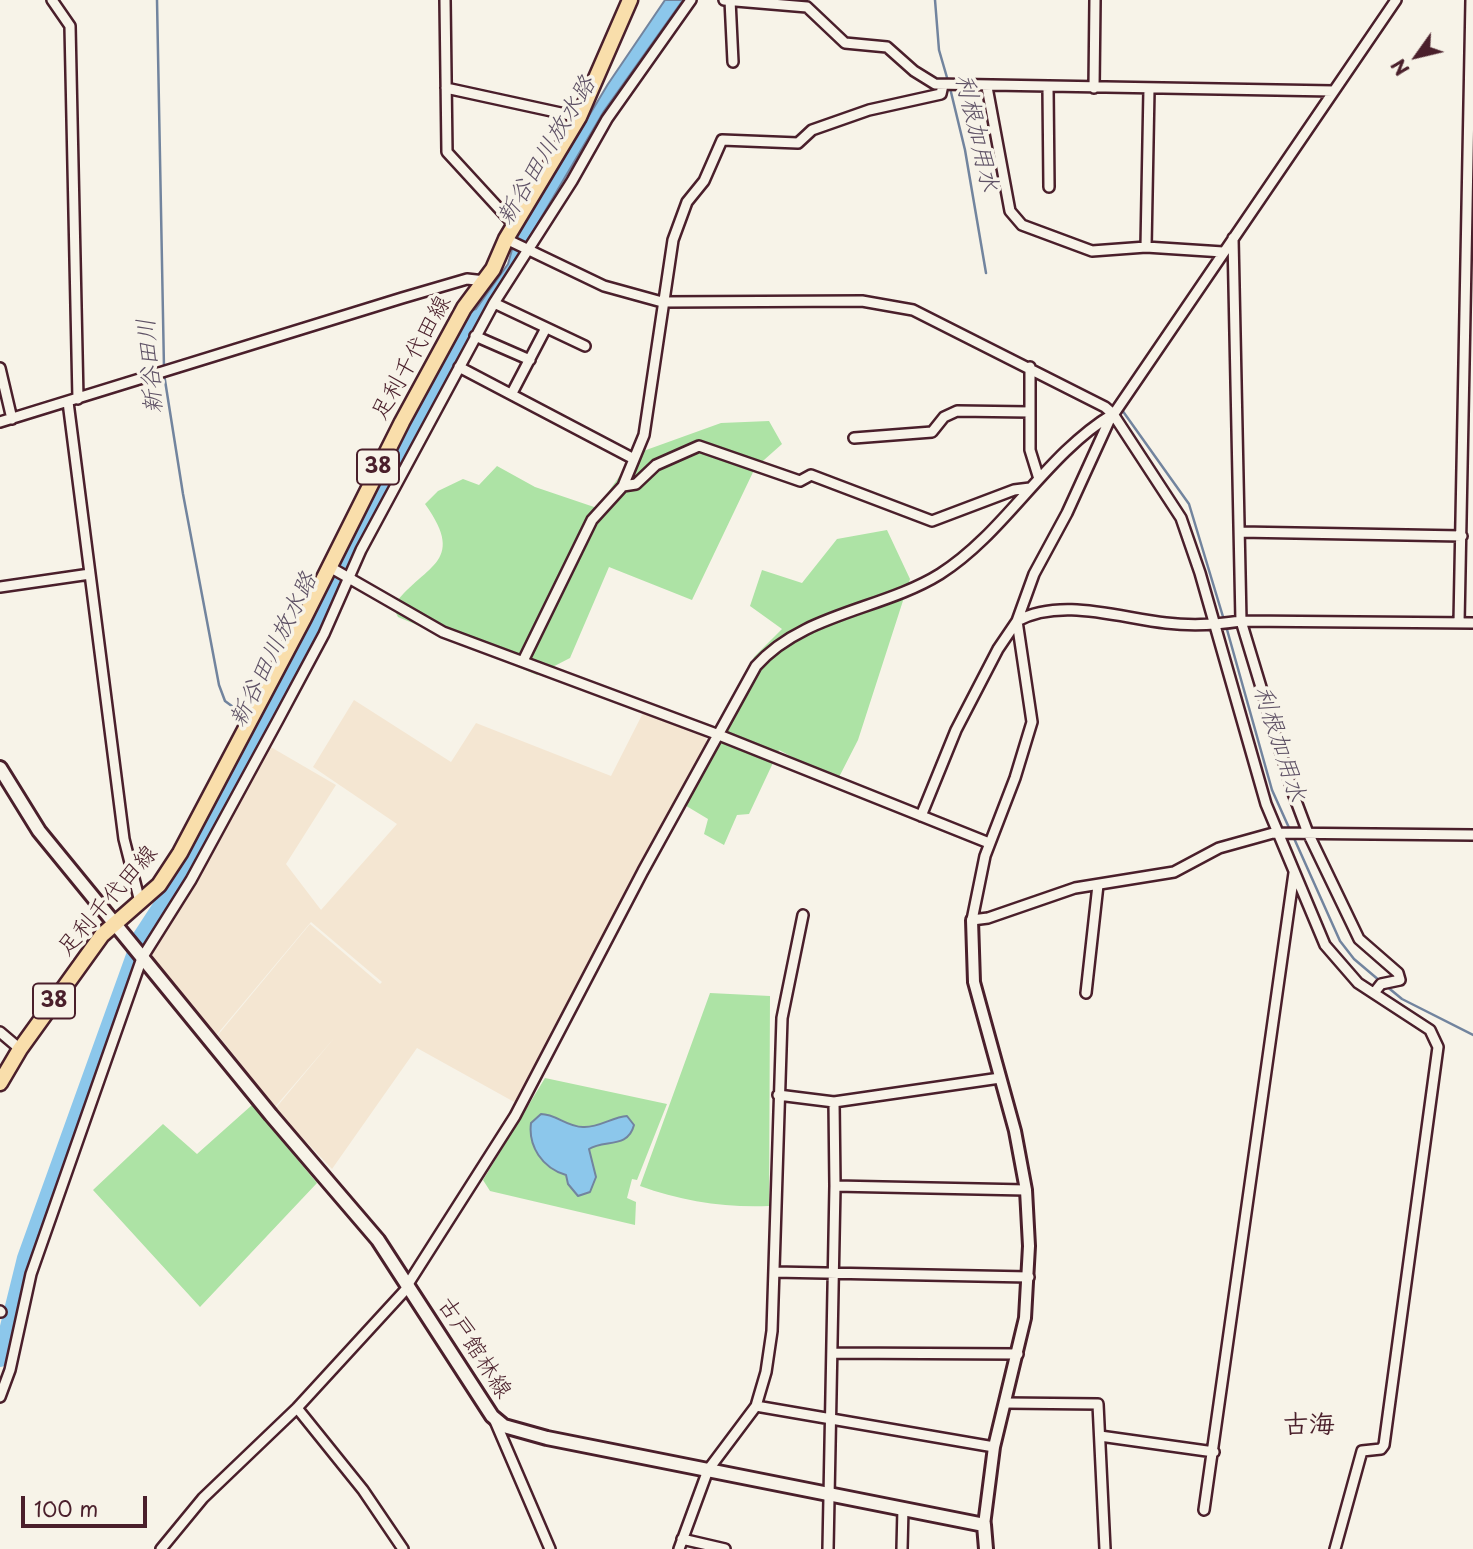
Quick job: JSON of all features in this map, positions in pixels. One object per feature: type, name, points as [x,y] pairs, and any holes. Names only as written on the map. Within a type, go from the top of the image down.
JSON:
[{"type":"main road","name":"足利千代田線","points":[[0,1083],[20,1049],[102,935],[159,885],[180,853],[332,567],[464,308],[485,281],[579,117],[630,0]]},
{"type":"main road","points":[[0,768],[39,831],[114,923]]},
{"type":"main road","name":"古戸館林線","points":[[114,923],[362,1220],[409,1285],[492,1416],[504,1426],[547,1438],[984,1525]]},
{"type":"main road","points":[[984,1525],[986,1549]]},
{"type":"street","points":[[52,0],[70,26],[78,399]]},
{"type":"street","points":[[445,0],[447,152],[515,226]]},
{"type":"street","points":[[0,1397],[10,1370],[31,1274],[141,957],[191,880],[258,757],[324,634],[349,575],[475,336],[524,250],[572,181],[607,119],[691,0]]},
{"type":"street","points":[[724,0],[769,1],[807,7],[845,43],[887,47],[929,82],[943,85],[1333,91]]},
{"type":"street","points":[[1094,88],[1095,0]]},
{"type":"street","points":[[921,817],[956,730],[998,649],[1017,621],[1042,557],[1067,513],[1113,414],[1396,0]]},
{"type":"street","points":[[1459,624],[1471,0]]},
{"type":"street","points":[[730,1],[733,62]]},
{"type":"street","points":[[523,662],[592,520],[622,486],[644,435],[662,302],[676,227],[687,202],[704,181],[722,140],[799,143],[811,130],[869,110],[941,94],[943,85]]},
{"type":"street","points":[[987,87],[1010,211],[1015,219],[1092,251],[1146,247],[1223,252]]},
{"type":"street","points":[[446,88],[579,117]]},
{"type":"street","points":[[1048,88],[1049,187]]},
{"type":"street","points":[[1146,247],[1149,89]]},
{"type":"street","points":[[1233,238],[1241,621],[1293,793],[1308,833],[1359,939],[1398,973],[1400,980],[1381,984],[1374,993]]},
{"type":"street","points":[[508,240],[524,250],[604,286],[662,302],[886,303],[930,316],[1100,404],[1113,414],[1181,518],[1222,624],[1264,797],[1332,957],[1359,983],[1430,1030],[1438,1047],[1384,1445],[1381,1449],[1362,1451],[1335,1549]]},
{"type":"street","points":[[0,422],[467,279],[485,281]]},
{"type":"street","points":[[494,303],[585,346]]},
{"type":"street","points":[[512,393],[547,328]]},
{"type":"street","points":[[475,336],[530,360]]},
{"type":"street","points":[[459,367],[634,459]]},
{"type":"street","points":[[1030,367],[1030,450],[1039,479]]},
{"type":"street","points":[[0,368],[12,419]]},
{"type":"street","points":[[68,402],[124,839],[140,902]]},
{"type":"street","points":[[854,438],[932,432],[944,417],[957,411],[1030,412]]},
{"type":"street","points":[[161,1549],[203,1498],[297,1408],[409,1285],[515,1116],[643,871],[756,666],[768,652],[794,634],[914,589],[943,572],[965,554],[1063,454],[1113,414]]},
{"type":"street","points":[[622,486],[636,484],[656,465],[705,446],[800,481],[810,475],[932,521],[1014,491],[1030,488]]},
{"type":"street","points":[[1240,533],[1462,536]]},
{"type":"street","points":[[332,567],[443,632],[719,735],[989,843]]},
{"type":"street","points":[[0,587],[90,574]]},
{"type":"street","points":[[1017,621],[1025,617],[1062,611],[1098,611],[1168,624],[1222,624],[1241,621],[1473,623]]},
{"type":"street","points":[[984,1525],[994,1447],[1018,1354],[1029,1278],[1026,1190],[1015,1131],[974,982],[972,920],[989,843],[1015,778],[1032,722],[1017,621]]},
{"type":"street","points":[[972,920],[988,918],[1075,888],[1174,872],[1219,848],[1279,834],[1473,835]]},
{"type":"street","points":[[1204,1510],[1294,872]]},
{"type":"street","points":[[1086,993],[1098,885]]},
{"type":"street","points":[[725,1549],[681,1544],[708,1470],[756,1406],[766,1372],[774,1272],[782,1018],[803,915]]},
{"type":"street","points":[[0,1032],[20,1049]]},
{"type":"street","points":[[778,1095],[834,1102],[1000,1078]]},
{"type":"street","points":[[828,1549],[831,1273],[835,1186],[834,1102]]},
{"type":"street","points":[[835,1186],[1026,1190]]},
{"type":"street","points":[[774,1272],[1029,1278]]},
{"type":"street","points":[[832,1353],[1018,1354]]},
{"type":"street","points":[[1005,1403],[1098,1404],[1105,1549]]},
{"type":"street","points":[[756,1406],[994,1447]]},
{"type":"street","points":[[297,1408],[363,1490],[403,1549]]},
{"type":"street","points":[[492,1416],[550,1549]]},
{"type":"street","points":[[1100,1436],[1214,1452]]},
{"type":"street","points":[[902,1508],[902,1549]]},
{"type":"shaded area","points":[[354,700],[451,762],[476,723],[611,776],[644,711],[704,734],[709,747],[516,1103],[417,1048],[332,1169],[275,1109],[335,1037],[275,1107],[218,1035],[310,924],[380,984],[382,982],[311,922],[214,1038],[147,954],[269,746],[336,785],[286,864],[321,910],[397,824],[313,767]]},
{"type":"green space","points":[[769,421],[782,444],[755,468],[692,600],[609,567],[570,658],[537,675],[398,617],[393,607],[436,563],[442,552],[442,540],[437,524],[425,504],[438,491],[463,479],[479,485],[497,466],[535,487],[597,508],[635,454],[721,423]]},
{"type":"green space","points":[[887,530],[910,579],[858,740],[837,781],[779,750],[749,814],[737,815],[724,845],[704,834],[708,819],[683,804],[714,747],[754,657],[782,629],[750,606],[762,570],[802,583],[837,539]]},
{"type":"green space","points":[[710,993],[770,996],[769,1206],[704,1202],[671,1196],[640,1186]]},
{"type":"green space","points":[[545,1078],[667,1104],[637,1180],[632,1179],[627,1198],[636,1202],[635,1225],[490,1191],[483,1180]]},
{"type":"green space","points":[[252,1105],[317,1183],[200,1307],[93,1190],[163,1124],[197,1154]]},
{"type":"water","points":[[665,0],[683,0],[604,111],[465,347],[454,339],[470,311],[476,309],[508,264],[515,239],[608,84]]},
{"type":"water","points":[[541,1114],[583,1127],[627,1116],[634,1125],[631,1133],[621,1141],[589,1149],[596,1177],[590,1192],[578,1196],[568,1184],[566,1175],[544,1162],[534,1148],[531,1123]]},
{"type":"waterway","name":"新谷田川","points":[[157,0],[164,368]]},
{"type":"waterway","name":"利根加用水","points":[[935,0],[939,50],[948,81]]},
{"type":"waterway","name":"利根加用水","points":[[950,88],[965,150],[986,273]]},
{"type":"waterway","name":"新谷田川放水路","points":[[0,1359],[25,1258],[141,936],[186,867],[278,698],[336,577],[468,327]]},
{"type":"waterway","name":"新谷田川","points":[[164,374],[183,494],[219,685],[225,701],[244,715]]},
{"type":"waterway","name":"利根加用水","points":[[1122,410],[1189,504],[1224,620]]},
{"type":"waterway","name":"利根加用水","points":[[1226,626],[1272,790],[1290,830]]},
{"type":"waterway","name":"利根加用水","points":[[1293,836],[1340,941],[1354,959],[1380,981]]},
{"type":"waterway","name":"利根加用水","points":[[1385,985],[1402,999],[1473,1035]]},
{"type":"district","name":"古海","points":[[1309,1426]]}]
